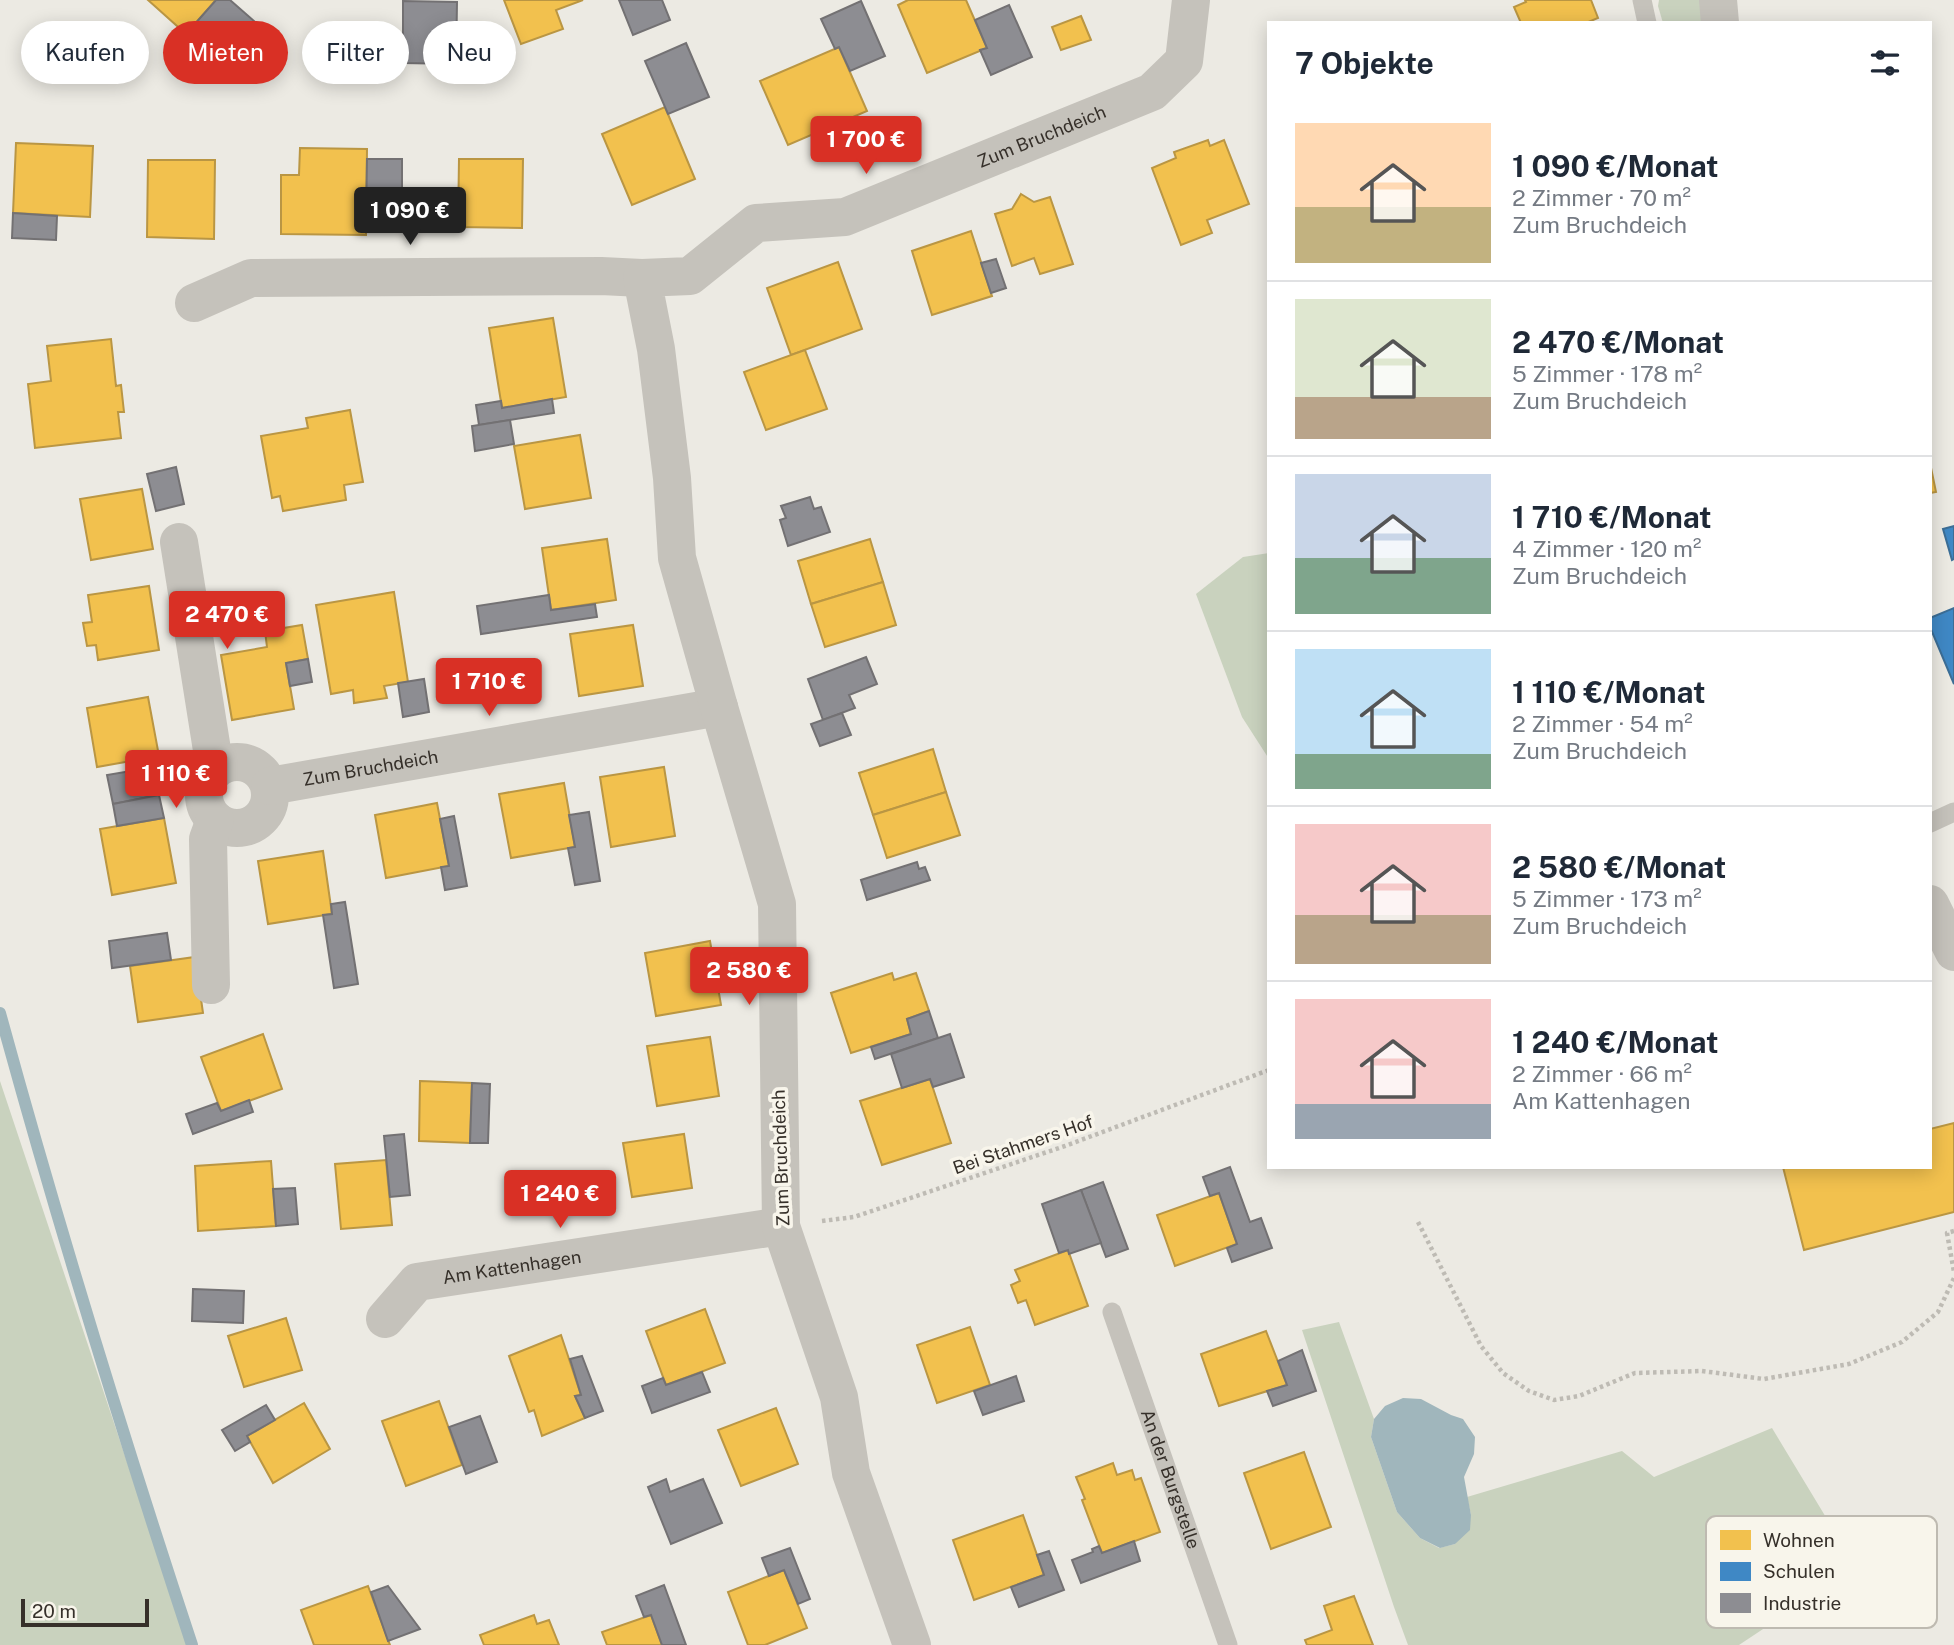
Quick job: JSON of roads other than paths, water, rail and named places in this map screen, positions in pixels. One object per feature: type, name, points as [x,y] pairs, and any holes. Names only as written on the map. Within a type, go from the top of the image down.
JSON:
[{"type":"street","name":"Zum Bruchdeich","points":[[194,303],[251,278],[690,276],[756,223],[845,217],[1152,92],[1184,61],[1191,0]]},
{"type":"street","points":[[1718,0],[1720,21]]},
{"type":"street","name":"Zum Bruchdeich","points":[[642,278],[656,349],[672,478],[677,558],[777,904],[781,1226],[839,1397],[851,1473],[905,1643]]},
{"type":"street","points":[[179,542],[215,769]]},
{"type":"street","name":"Zum Bruchdeich","points":[[271,786],[719,707]]},
{"type":"street","points":[[231,761],[248,762],[262,772],[271,786],[270,804],[262,819],[247,828],[230,828],[215,820],[206,808],[203,794],[206,780],[215,769],[231,761]]},
{"type":"street","points":[[211,985],[208,839],[215,820]]},
{"type":"street","points":[[1932,908],[1954,952]]},
{"type":"street","name":"Am Kattenhagen","points":[[385,1319],[417,1282],[781,1226]]},
{"type":"lane","points":[[1642,0],[1647,21]]},
{"type":"lane","points":[[1932,822],[1954,813]]},
{"type":"lane","name":"An der Burgstelle","points":[[1112,1312],[1228,1645]]},
{"type":"water","points":[[1403,1398],[1421,1399],[1463,1419],[1475,1437],[1474,1454],[1464,1477],[1471,1515],[1470,1530],[1455,1544],[1440,1548],[1420,1538],[1397,1512],[1371,1437],[1374,1419],[1385,1406]]},
{"type":"waterway","points":[[0,1013],[92,1330],[192,1645]]}]
